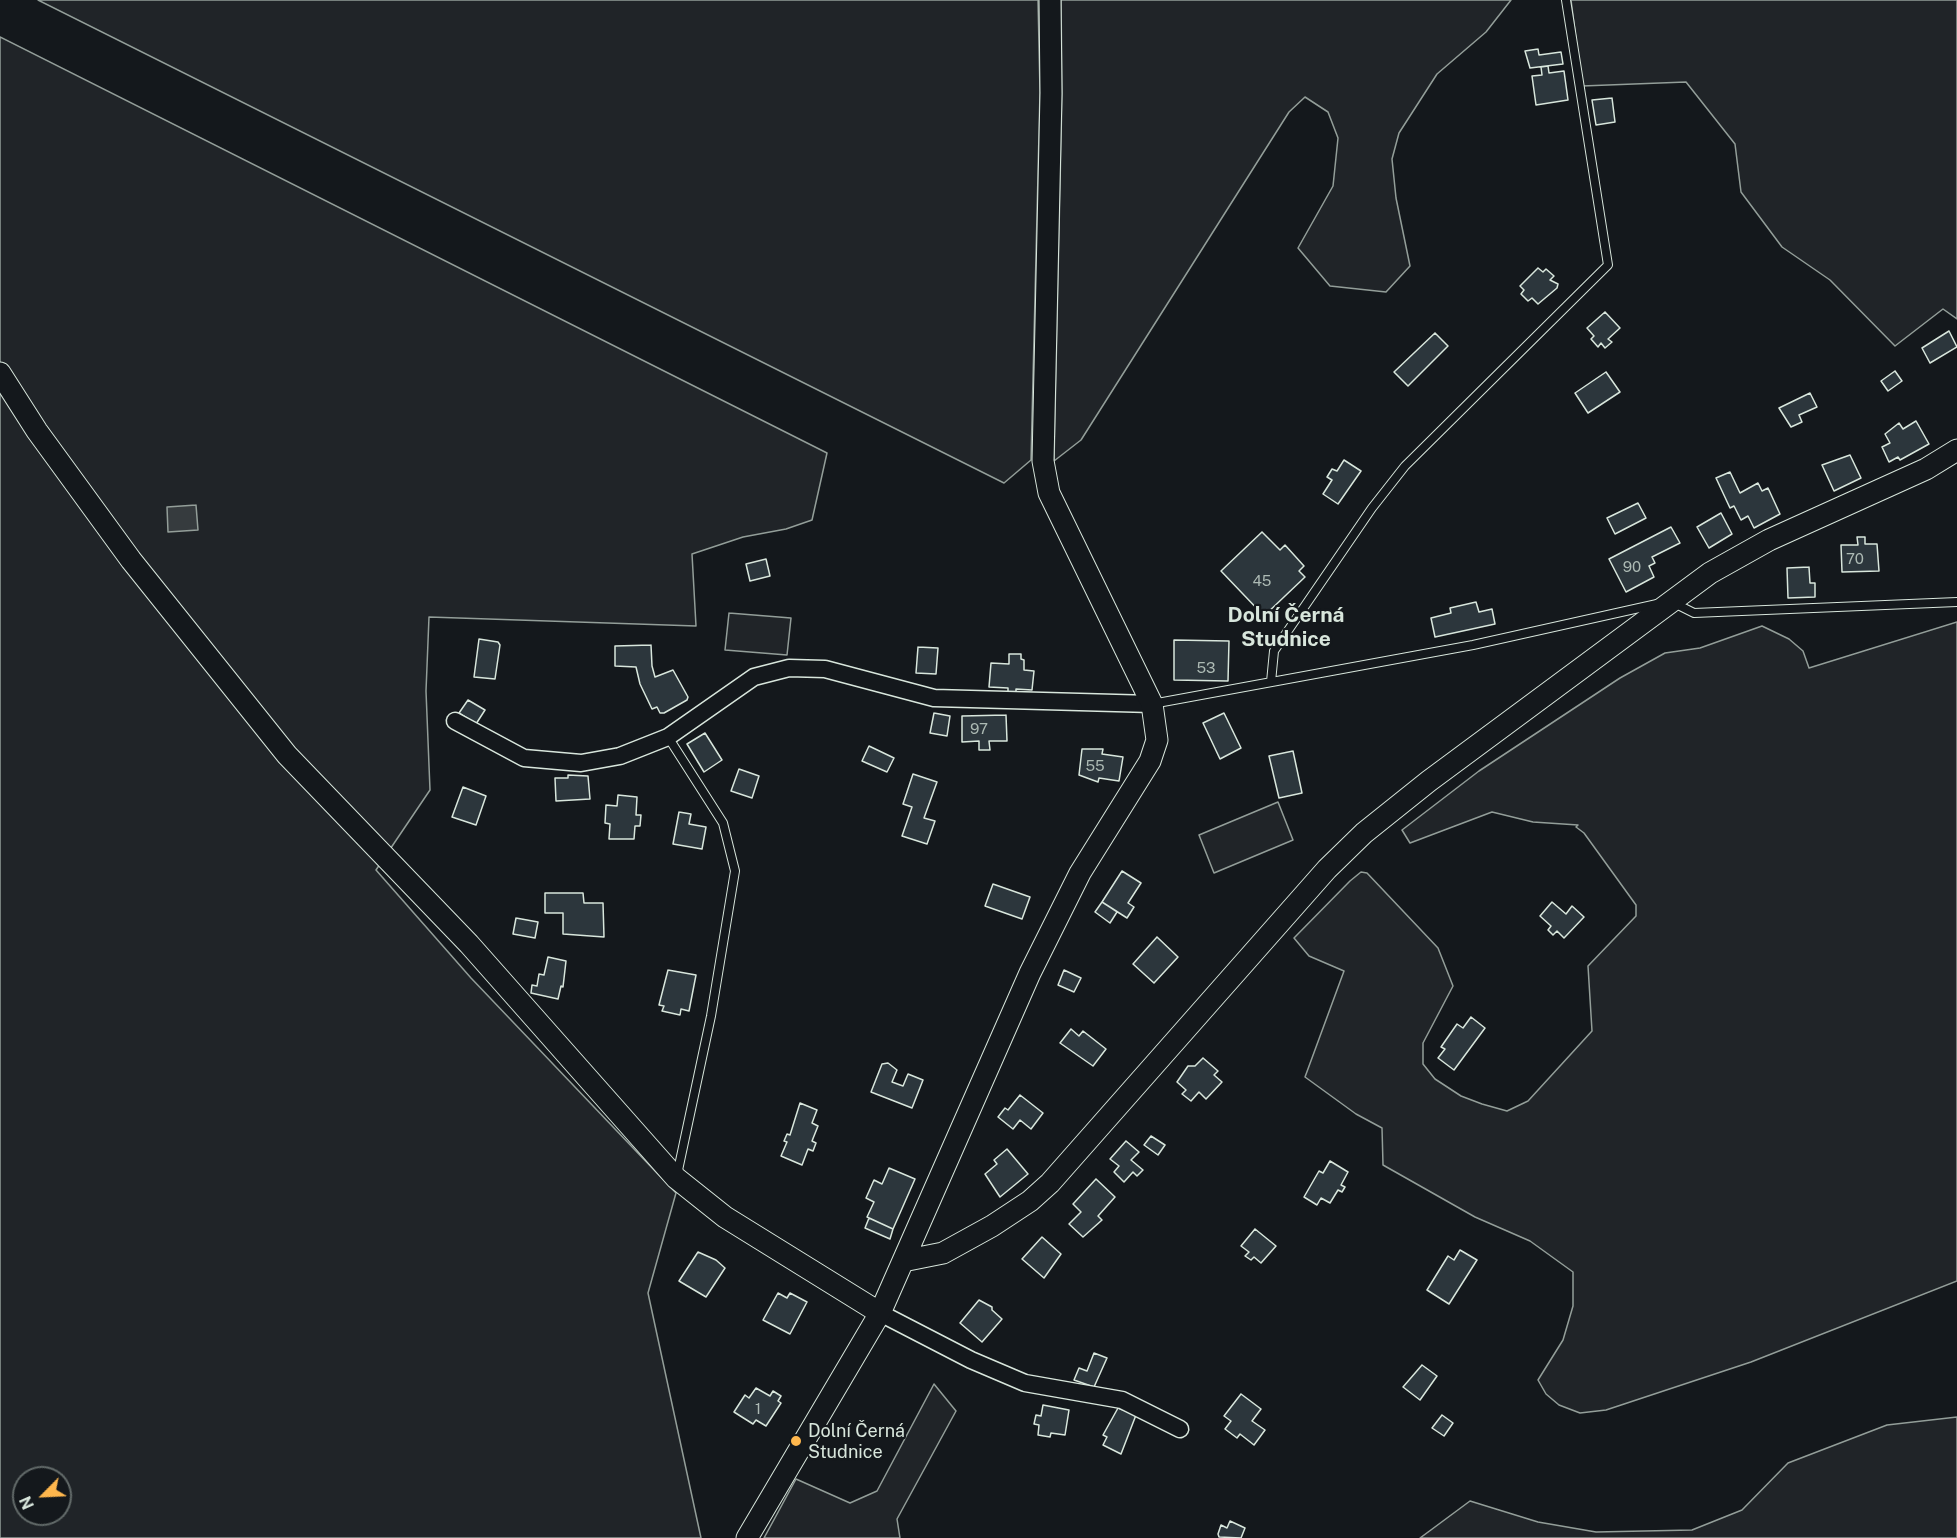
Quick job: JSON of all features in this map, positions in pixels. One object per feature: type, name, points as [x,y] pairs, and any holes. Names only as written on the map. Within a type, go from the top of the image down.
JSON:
[{"type":"street","points":[[747,1538],[880,1312],[1030,973],[1080,873],[1150,761],[1157,740],[1152,704],[1049,493],[1043,460],[1051,93],[1050,0]]},
{"type":"street","points":[[0,373],[38,431],[131,560],[287,755],[469,944],[676,1178],[725,1217],[880,1312],[970,1360],[1025,1383],[1122,1400],[1180,1429]]},
{"type":"street","points":[[903,1262],[942,1253],[992,1226],[1030,1201],[1050,1183],[1327,869],[1364,833],[1429,781],[1669,601],[1710,573],[1769,540],[1926,469],[1957,450]]},
{"type":"street","points":[[455,721],[525,758],[581,764],[620,756],[668,737],[754,677],[789,668],[825,669],[934,698],[1152,704]]},
{"type":"lane","points":[[1271,682],[1274,651],[1365,518],[1404,466],[1608,265],[1566,0]]},
{"type":"lane","points":[[1152,704],[1473,645],[1669,601],[1694,613],[1957,602]]},
{"type":"lane","points":[[668,737],[723,823],[735,871],[711,1016],[676,1178]]},
{"type":"shaded area","points":[[38,0],[1038,0],[1040,92],[1031,460],[1004,483]]},
{"type":"shaded area","points":[[1061,0],[1511,0],[1486,32],[1437,74],[1399,133],[1392,159],[1396,198],[1410,266],[1386,292],[1330,286],[1298,248],[1333,186],[1338,138],[1328,112],[1305,97],[1289,112],[1081,440],[1054,461],[1062,93]]},
{"type":"shaded area","points":[[1571,0],[1957,0],[1957,319],[1943,309],[1895,346],[1830,280],[1782,247],[1741,192],[1735,144],[1686,82],[1582,86]]},
{"type":"shaded area","points":[[0,37],[827,453],[812,520],[786,529],[743,537],[692,554],[696,626],[429,617],[426,691],[430,790],[376,870],[471,978],[676,1193],[648,1293],[701,1538],[0,1538]]},
{"type":"shaded area","points":[[196,505],[198,530],[168,532],[167,507]]},
{"type":"shaded area","points":[[729,613],[791,618],[787,655],[725,650]]},
{"type":"shaded area","points":[[1957,622],[1957,1281],[1751,1362],[1606,1410],[1580,1413],[1559,1405],[1546,1394],[1538,1380],[1563,1340],[1573,1306],[1573,1272],[1530,1241],[1475,1217],[1383,1165],[1382,1128],[1356,1114],[1305,1077],[1344,971],[1309,956],[1294,938],[1350,881],[1361,872],[1367,873],[1438,948],[1453,986],[1423,1043],[1423,1064],[1435,1079],[1461,1096],[1482,1104],[1507,1111],[1528,1101],[1592,1031],[1588,966],[1636,916],[1636,905],[1584,833],[1576,827],[1578,825],[1533,822],[1492,812],[1410,843],[1402,830],[1479,771],[1620,678],[1665,653],[1700,648],[1762,626],[1789,639],[1803,651],[1809,668]]},
{"type":"shaded area","points":[[1278,802],[1293,840],[1214,873],[1199,835]]},
{"type":"shaded area","points":[[934,1384],[956,1411],[897,1519],[900,1538],[764,1538],[796,1479],[850,1503],[877,1491]]},
{"type":"shaded area","points":[[1957,1417],[1957,1538],[1420,1538],[1470,1501],[1538,1522],[1596,1532],[1692,1530],[1742,1510],[1788,1463],[1887,1425]]},
{"type":"building","points":[[1538,49],[1539,55],[1561,52],[1563,64],[1530,68],[1525,51]]},
{"type":"building","points":[[1548,66],[1549,73],[1564,71],[1568,100],[1536,105],[1532,76],[1542,75],[1541,67]]},
{"type":"building","points":[[1612,98],[1615,122],[1596,125],[1592,100]]},
{"type":"building","points":[[1538,268],[1543,272],[1546,269],[1554,276],[1550,280],[1558,284],[1557,288],[1538,304],[1532,298],[1528,301],[1521,294],[1524,290],[1520,286]]},
{"type":"building","points":[[1605,312],[1620,328],[1608,339],[1612,342],[1605,348],[1601,343],[1598,347],[1591,339],[1594,336],[1587,328]]},
{"type":"building","points":[[1949,331],[1957,347],[1930,363],[1922,348]]},
{"type":"building","points":[[1435,333],[1448,346],[1408,386],[1394,372]]},
{"type":"building","points":[[1895,371],[1902,381],[1888,391],[1881,381]]},
{"type":"building","points":[[1606,372],[1620,392],[1588,413],[1575,393]]},
{"type":"building","points":[[1810,393],[1817,407],[1799,415],[1802,422],[1791,427],[1779,408]]},
{"type":"building","points":[[1916,421],[1929,444],[1900,460],[1898,457],[1889,462],[1882,447],[1890,443],[1885,434],[1899,423],[1903,429]]},
{"type":"building","points":[[1850,455],[1861,478],[1834,491],[1822,465]]},
{"type":"building","points":[[1344,460],[1361,471],[1338,504],[1323,494],[1332,480],[1327,477],[1332,469],[1337,471]]},
{"type":"building","points":[[1730,472],[1740,493],[1758,483],[1762,491],[1768,488],[1780,514],[1754,528],[1748,516],[1741,520],[1734,506],[1730,508],[1716,478]]},
{"type":"building","points":[[1638,503],[1646,518],[1615,534],[1607,518]]},
{"type":"building","points":[[1721,513],[1732,534],[1709,548],[1697,527]]},
{"type":"building","points":[[1671,527],[1680,543],[1652,557],[1655,563],[1649,566],[1654,577],[1626,592],[1609,559]]},
{"type":"building","points":[[1262,532],[1280,550],[1285,545],[1304,566],[1299,571],[1305,577],[1264,616],[1221,571]]},
{"type":"building","points":[[1857,537],[1865,537],[1865,544],[1877,544],[1879,571],[1842,572],[1841,545],[1858,545]]},
{"type":"building","points":[[766,559],[770,576],[750,581],[746,564]]},
{"type":"building","points":[[1809,567],[1810,583],[1815,583],[1815,597],[1788,598],[1787,568]]},
{"type":"building","points":[[1476,602],[1479,612],[1492,609],[1495,624],[1435,637],[1431,618],[1451,613],[1450,608]]},
{"type":"building","points":[[479,639],[498,642],[500,645],[495,679],[474,677]]},
{"type":"building","points":[[1174,640],[1229,641],[1228,681],[1174,680]]},
{"type":"building","points":[[651,645],[655,677],[673,670],[688,697],[687,700],[664,713],[660,713],[657,707],[652,709],[640,684],[636,667],[615,666],[615,646]]},
{"type":"building","points":[[918,647],[938,648],[936,674],[916,673]]},
{"type":"building","points":[[1009,654],[1021,654],[1021,659],[1024,660],[1024,670],[1034,671],[1032,690],[1016,689],[1016,694],[1008,694],[1008,688],[989,687],[991,663],[1009,664]]},
{"type":"building","points":[[468,700],[485,710],[476,724],[459,713]]},
{"type":"building","points":[[934,713],[950,716],[947,736],[930,733]]},
{"type":"building","points":[[1224,713],[1241,748],[1220,759],[1203,723]]},
{"type":"building","points":[[1006,715],[1007,741],[989,741],[990,750],[979,750],[979,741],[962,742],[962,716]]},
{"type":"building","points":[[705,733],[722,760],[704,772],[687,744]]},
{"type":"building","points":[[869,746],[894,758],[887,772],[862,761]]},
{"type":"building","points":[[1082,749],[1103,749],[1102,754],[1123,757],[1119,781],[1099,778],[1098,782],[1079,775]]},
{"type":"building","points":[[1293,751],[1302,793],[1279,798],[1269,756]]},
{"type":"building","points":[[739,769],[759,776],[752,798],[731,791]]},
{"type":"building","points":[[913,774],[937,782],[924,818],[935,821],[927,844],[902,836],[912,807],[903,804]]},
{"type":"building","points":[[568,775],[588,776],[590,799],[556,801],[555,778],[568,778]]},
{"type":"building","points":[[463,787],[486,796],[476,825],[452,817]]},
{"type":"building","points":[[618,795],[637,797],[636,815],[641,815],[640,826],[635,826],[634,839],[609,839],[610,824],[605,823],[606,805],[617,806]]},
{"type":"building","points":[[679,812],[691,814],[689,824],[706,827],[702,849],[673,844]]},
{"type":"building","points":[[1122,871],[1141,883],[1128,903],[1134,907],[1127,918],[1102,902]]},
{"type":"building","points":[[993,884],[1030,897],[1022,919],[985,906]]},
{"type":"building","points":[[545,893],[583,893],[584,903],[603,903],[604,937],[563,934],[563,913],[545,913]]},
{"type":"building","points":[[1102,902],[1117,912],[1110,923],[1095,912]]},
{"type":"building","points":[[1552,902],[1566,914],[1572,906],[1584,917],[1564,938],[1557,931],[1553,935],[1548,930],[1551,926],[1540,916]]},
{"type":"building","points":[[516,918],[538,922],[535,938],[513,934]]},
{"type":"building","points":[[1157,937],[1178,957],[1154,983],[1133,964]]},
{"type":"building","points":[[548,957],[566,961],[563,987],[561,986],[558,999],[531,993],[532,985],[537,986],[539,974],[544,975]]},
{"type":"building","points":[[668,970],[696,975],[689,1011],[681,1009],[680,1015],[662,1011],[664,1006],[659,1005]]},
{"type":"building","points":[[1064,970],[1081,978],[1074,992],[1058,985]]},
{"type":"building","points":[[1471,1017],[1485,1028],[1454,1070],[1438,1058],[1445,1049],[1441,1047],[1457,1024],[1463,1028]]},
{"type":"building","points":[[1071,1029],[1079,1036],[1083,1031],[1106,1049],[1093,1066],[1060,1043]]},
{"type":"building","points":[[1203,1058],[1218,1071],[1214,1075],[1222,1082],[1206,1099],[1199,1092],[1191,1101],[1182,1094],[1186,1090],[1177,1082],[1188,1066],[1195,1066]]},
{"type":"building","points":[[888,1063],[897,1070],[892,1082],[903,1086],[908,1074],[923,1080],[912,1108],[871,1092],[882,1064]]},
{"type":"building","points":[[1020,1095],[1043,1113],[1031,1129],[1020,1120],[1013,1129],[998,1117],[1005,1108],[1008,1110]]},
{"type":"building","points":[[800,1103],[817,1110],[812,1123],[818,1126],[812,1141],[816,1143],[813,1151],[808,1149],[802,1165],[781,1156],[787,1142],[784,1141],[787,1134],[790,1135]]},
{"type":"building","points":[[1151,1136],[1165,1145],[1158,1155],[1144,1145]]},
{"type":"building","points":[[1126,1141],[1139,1152],[1131,1160],[1143,1170],[1137,1176],[1133,1172],[1124,1182],[1114,1172],[1119,1166],[1110,1159]]},
{"type":"building","points":[[1007,1149],[1028,1174],[1000,1197],[985,1174],[997,1164],[994,1160]]},
{"type":"building","points":[[1330,1161],[1348,1172],[1341,1185],[1345,1187],[1342,1192],[1338,1190],[1330,1203],[1321,1198],[1317,1205],[1304,1197],[1319,1171],[1323,1173]]},
{"type":"building","points":[[889,1168],[915,1179],[893,1229],[867,1217],[874,1202],[866,1198],[874,1180],[882,1184]]},
{"type":"building","points":[[1096,1179],[1115,1197],[1098,1216],[1102,1220],[1083,1237],[1069,1224],[1081,1212],[1073,1204]]},
{"type":"building","points":[[869,1218],[893,1229],[890,1239],[865,1228]]},
{"type":"building","points":[[1255,1229],[1276,1246],[1261,1263],[1254,1257],[1251,1260],[1245,1256],[1249,1252],[1241,1246]]},
{"type":"building","points":[[1042,1237],[1061,1254],[1044,1278],[1022,1259]]},
{"type":"building","points":[[1460,1250],[1477,1260],[1449,1304],[1427,1290],[1448,1256],[1454,1260]]},
{"type":"building","points":[[698,1252],[716,1260],[725,1268],[706,1297],[679,1281]]},
{"type":"building","points":[[778,1293],[787,1298],[790,1293],[807,1302],[790,1334],[763,1320]]},
{"type":"building","points":[[979,1300],[992,1307],[992,1310],[1002,1319],[982,1342],[960,1323]]},
{"type":"building","points":[[1094,1353],[1107,1358],[1094,1387],[1074,1380],[1079,1368],[1087,1371]]},
{"type":"building","points":[[1422,1365],[1437,1376],[1420,1400],[1403,1387]]},
{"type":"building","points":[[756,1388],[770,1396],[773,1391],[781,1396],[778,1401],[781,1403],[766,1426],[756,1420],[753,1424],[734,1412],[745,1395],[749,1398]]},
{"type":"building","points":[[1241,1394],[1261,1409],[1252,1421],[1265,1430],[1254,1445],[1240,1434],[1237,1438],[1225,1429],[1231,1421],[1224,1416]]},
{"type":"building","points":[[1043,1405],[1069,1410],[1065,1435],[1051,1433],[1050,1437],[1038,1435],[1039,1425],[1034,1424],[1036,1415],[1041,1416]]},
{"type":"building","points":[[1118,1408],[1136,1415],[1121,1454],[1103,1445],[1107,1437],[1103,1435]]},
{"type":"building","points":[[1442,1415],[1453,1423],[1444,1436],[1432,1428]]},
{"type":"building","points":[[1230,1521],[1245,1528],[1241,1538],[1219,1537],[1221,1525],[1227,1528]]},
{"type":"place","name":"Dolní Černá Studnice","points":[[796,1441]]},
{"type":"district","name":"Dolní Černá Studnice","points":[[1286,628]]}]
